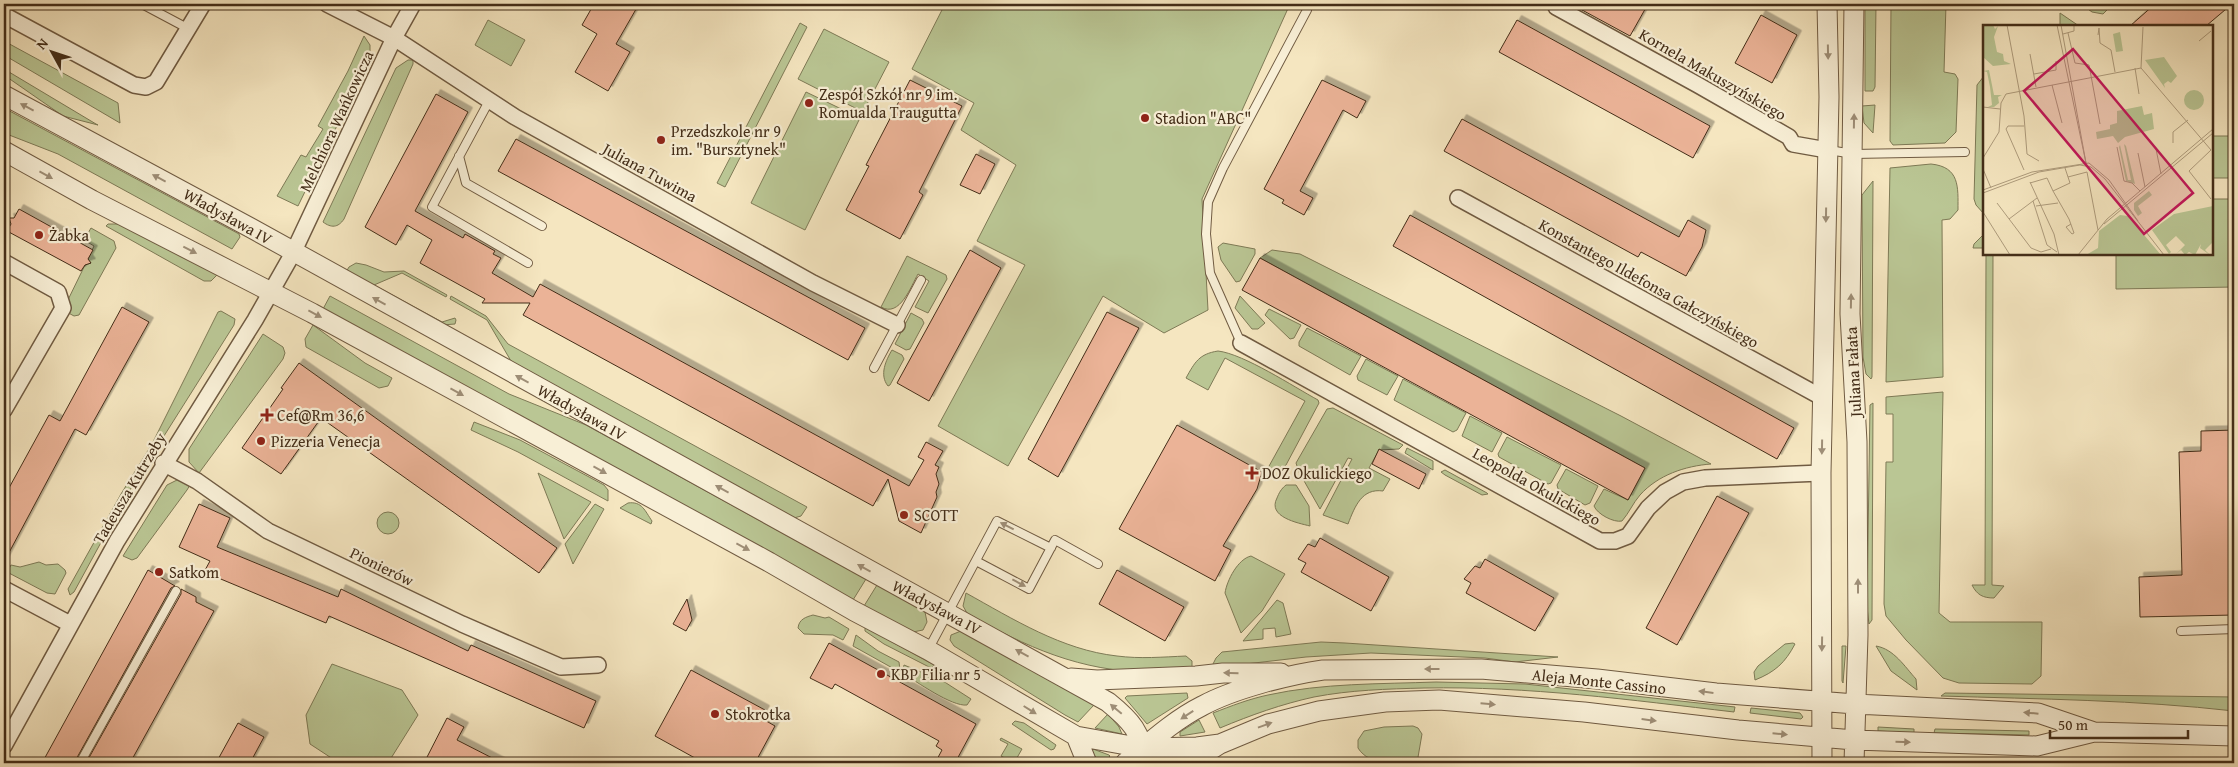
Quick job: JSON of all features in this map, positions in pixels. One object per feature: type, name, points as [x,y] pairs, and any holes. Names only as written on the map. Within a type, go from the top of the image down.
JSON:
[{"type":"street","points":[[4,15],[134,85],[146,87],[156,82],[203,4]]},
{"type":"street","points":[[326,4],[394,38]]},
{"type":"street","name":"Melchiora Wańkowicza","points":[[293,253],[394,38],[413,4]]},
{"type":"street","name":"Juliana Fałata","points":[[1822,763],[1822,473],[1827,150],[1827,4]]},
{"type":"street","name":"Juliana Fałata","points":[[1854,4],[1850,314],[1857,452],[1858,635],[1854,763]]},
{"type":"street","name":"Kornela Makuszyńskiego","points":[[1556,7],[1706,89],[1789,137],[1793,144],[1827,150]]},
{"type":"street","name":"Juliana Tuwima","points":[[394,38],[489,101],[813,283],[897,325]]},
{"type":"street","name":"Władysława IV","points":[[4,95],[1065,677],[1108,702],[1125,716],[1136,731],[1143,756]]},
{"type":"street","points":[[4,151],[92,200],[271,292],[928,650],[1076,736],[1143,756],[1220,744]]},
{"type":"street","name":"Konstantego Ildefonsa Gałczyńskiego","points":[[1458,198],[1823,398]]},
{"type":"street","name":"Tadeusza Kutrzeby","points":[[4,746],[70,624],[163,463],[271,292],[293,253]]},
{"type":"street","points":[[4,262],[58,292],[63,308],[4,410]]},
{"type":"street","name":"Leopolda Okulickiego","points":[[1240,342],[1600,541],[1615,541],[1628,536],[1648,508],[1665,492],[1683,482],[1705,478],[1822,473]]},
{"type":"street","name":"Pionierów","points":[[163,463],[197,481],[268,532],[462,624],[561,667],[598,665]]},
{"type":"street","points":[[4,589],[70,624]]},
{"type":"street","name":"Aleja Monte Cassino","points":[[1125,763],[1143,756],[1173,724],[1202,706],[1223,697],[1297,674],[1333,670],[1481,669],[1597,679],[1716,693],[1855,704],[2038,713],[2094,732]]},
{"type":"street","points":[[1065,677],[1097,680],[1196,676],[1223,672],[1297,674]]},
{"type":"street","name":"Aleja Monte Cassino","points":[[1190,763],[1220,744],[1268,724],[1319,711],[1385,702],[1439,700],[1584,712],[1725,729],[1854,740],[2036,746],[2094,732],[2234,736]]},
{"type":"street","points":[[1076,736],[1087,763]]},
{"type":"lane","points":[[142,4],[189,29]]},
{"type":"lane","points":[[1240,342],[1210,273],[1206,234],[1208,202],[1223,168],[1307,10]]},
{"type":"lane","points":[[489,101],[432,207],[528,263]]},
{"type":"lane","points":[[1827,150],[1853,154],[1965,152]]},
{"type":"lane","points":[[459,156],[466,183],[542,226]]},
{"type":"lane","points":[[874,368],[921,280]]},
{"type":"lane","points":[[928,650],[997,521],[1051,548]]},
{"type":"lane","points":[[976,561],[1029,589],[1056,540],[1098,564]]},
{"type":"lane","points":[[80,763],[176,591]]},
{"type":"lane","points":[[2181,631],[2234,629]]},
{"type":"green space","points":[[945,4],[1290,4],[1202,199],[1208,310],[1164,333],[1103,296],[1008,466],[938,426],[1025,265],[977,241],[1016,165],[961,130],[974,103],[912,69]]},
{"type":"green space","points":[[1865,4],[1876,4],[1875,87],[1873,91],[1865,91]]},
{"type":"green space","points":[[1891,4],[1946,4],[1944,72],[1955,74],[1958,79],[1956,132],[1945,143],[1893,145],[1890,141]]},
{"type":"green space","points":[[2081,4],[2106,4],[2109,8],[2103,14],[2092,12]]},
{"type":"green space","points":[[2060,13],[2078,25],[2060,25]]},
{"type":"green space","points":[[488,20],[525,40],[511,66],[475,45]]},
{"type":"green space","points":[[800,23],[807,27],[725,187],[717,183]]},
{"type":"green space","points":[[824,29],[889,62],[863,112],[798,79]]},
{"type":"green space","points":[[364,36],[370,45],[370,58],[298,206],[277,196],[301,155],[306,157],[323,129],[318,126],[348,71]]},
{"type":"green space","points":[[4,41],[118,103],[120,123],[4,55]]},
{"type":"green space","points":[[408,60],[413,60],[413,64],[344,219],[337,225],[326,224],[323,222],[396,68]]},
{"type":"green space","points":[[4,69],[98,125],[63,116],[4,75]]},
{"type":"green space","points":[[1983,77],[1983,213],[1976,205],[1974,199],[1977,85]]},
{"type":"green space","points":[[806,92],[860,118],[805,230],[751,203]]},
{"type":"green space","points":[[1875,105],[1873,133],[1864,123],[1862,106]]},
{"type":"green space","points":[[4,108],[239,234],[240,237],[232,249],[58,154],[4,133]]},
{"type":"green space","points":[[2213,136],[2234,136],[2234,178],[2213,178]]},
{"type":"green space","points":[[1931,164],[1947,169],[1952,174],[1958,194],[1958,210],[1950,219],[1942,220],[1943,377],[1886,382],[1890,168]]},
{"type":"green space","points":[[1873,181],[1871,379],[1866,374],[1863,357],[1862,195]]},
{"type":"green space","points":[[2213,199],[2234,199],[2234,287],[2116,289],[2116,255],[2213,255]]},
{"type":"green space","points":[[108,224],[124,224],[218,274],[211,281],[204,281],[106,226]]},
{"type":"green space","points":[[91,228],[114,241],[116,248],[79,315],[74,316],[63,310],[85,265],[91,263],[88,259],[94,246],[84,240]]},
{"type":"green space","points":[[1983,235],[1983,248],[1973,248],[1974,244]]},
{"type":"green space","points":[[1223,243],[1255,249],[1255,254],[1240,281],[1236,282],[1221,260],[1218,247]]},
{"type":"green space","points":[[1272,250],[1300,254],[1621,416],[1711,464],[1682,469],[1655,482],[1640,495],[1622,521],[1615,521],[1606,517],[1594,506],[1604,489],[1628,500],[1645,468],[1260,258]]},
{"type":"green space","points":[[1986,255],[1993,255],[1992,585],[2004,586],[1994,598],[1981,595],[1972,585],[1985,585]]},
{"type":"green space","points":[[907,256],[946,275],[947,279],[928,313],[915,307],[929,281],[918,274],[899,305],[888,309],[881,307]]},
{"type":"green space","points":[[356,263],[384,272],[404,271],[447,295],[446,297],[402,273],[374,285],[442,322],[455,318],[455,324],[442,325],[346,272],[349,267]]},
{"type":"green space","points":[[330,296],[509,394],[586,425],[866,579],[853,600],[323,309]]},
{"type":"green space","points":[[451,296],[486,316],[508,344],[807,507],[801,516],[794,518],[511,361],[487,320],[450,299]]},
{"type":"green space","points":[[1240,296],[1265,323],[1258,329],[1252,329],[1235,308]]},
{"type":"green space","points":[[1269,309],[1301,325],[1294,338],[1290,339],[1265,315]]},
{"type":"green space","points":[[221,311],[235,319],[234,325],[128,493],[74,592],[70,595],[68,589],[121,494],[152,444],[218,312]]},
{"type":"green space","points":[[911,313],[922,319],[924,323],[910,349],[906,350],[895,344]]},
{"type":"green space","points":[[313,325],[365,363],[392,378],[388,386],[379,388],[306,347],[305,339]]},
{"type":"green space","points":[[1307,328],[1361,356],[1350,375],[1299,346],[1299,342]]},
{"type":"green space","points":[[263,334],[283,347],[285,353],[283,359],[199,473],[189,462],[189,449]]},
{"type":"green space","points":[[892,350],[902,355],[904,359],[888,386],[885,382],[884,372]]},
{"type":"green space","points":[[1218,351],[1229,353],[1255,364],[1318,400],[1319,403],[1286,465],[1281,469],[1268,468],[1305,401],[1225,358],[1208,390],[1186,378],[1198,360],[1206,354]]},
{"type":"green space","points":[[1366,359],[1398,376],[1387,395],[1358,380],[1357,376]]},
{"type":"green space","points":[[1403,379],[1466,413],[1457,430],[1453,432],[1394,400]]},
{"type":"green space","points":[[1943,392],[1939,613],[1950,622],[2042,622],[2041,676],[2032,684],[1959,683],[1943,678],[1906,640],[1886,616],[1884,604],[1886,462],[1893,462],[1893,414],[1886,414],[1886,397]]},
{"type":"green space","points":[[1873,403],[1872,620],[1869,624],[1867,607],[1870,405]]},
{"type":"green space","points":[[1333,408],[1403,445],[1399,449],[1379,450],[1369,468],[1390,479],[1383,491],[1370,492],[1360,500],[1348,524],[1323,515],[1352,459],[1348,458],[1320,509],[1299,472],[1296,463],[1327,409]]},
{"type":"green space","points":[[1470,416],[1502,433],[1492,452],[1462,436]]},
{"type":"green space","points":[[474,422],[520,440],[604,485],[608,490],[608,501],[518,452],[471,430]]},
{"type":"green space","points":[[1507,437],[1561,465],[1551,483],[1548,484],[1499,457],[1498,454]]},
{"type":"green space","points":[[1407,448],[1433,461],[1433,470],[1405,453]]},
{"type":"green space","points":[[1566,469],[1598,486],[1590,503],[1585,505],[1558,489],[1557,485]]},
{"type":"green space","points":[[1445,470],[1488,494],[1482,495],[1441,472]]},
{"type":"green space","points":[[538,473],[591,502],[564,539]]},
{"type":"green space","points":[[177,480],[190,485],[187,490],[137,558],[132,560],[123,556],[167,485]]},
{"type":"green space","points":[[1286,485],[1296,485],[1309,506],[1310,526],[1285,518],[1276,510],[1277,498],[1280,491]]},
{"type":"green space","points":[[628,503],[640,505],[652,521],[651,524],[620,508]]},
{"type":"green space","points":[[595,504],[604,509],[573,564],[565,544]]},
{"type":"green space","points":[[388,512],[396,515],[399,523],[396,531],[388,534],[380,531],[377,523],[380,515]]},
{"type":"green space","points":[[1251,556],[1285,574],[1262,611],[1241,633],[1225,593],[1234,571],[1242,561]]},
{"type":"green space","points":[[39,562],[46,565],[58,564],[65,570],[66,573],[55,594],[47,593],[7,572],[11,565],[20,567]]},
{"type":"green space","points":[[877,585],[925,612],[927,622],[923,630],[913,632],[864,606]]},
{"type":"green space","points":[[966,593],[1038,632],[1077,647],[1097,653],[1126,657],[1186,656],[1192,661],[1192,668],[1155,672],[1125,671],[1101,668],[1055,655],[1011,637],[967,613],[963,606]]},
{"type":"green space","points":[[1277,600],[1283,603],[1291,634],[1276,637],[1275,628],[1263,629],[1263,639],[1243,641]]},
{"type":"green space","points":[[813,615],[829,617],[849,629],[843,640],[833,635],[804,634],[798,628],[800,622]]},
{"type":"green space","points":[[865,627],[934,665],[931,668],[884,644],[865,631]]},
{"type":"green space","points":[[961,631],[1094,705],[1078,722],[1065,715],[954,646],[950,640],[951,635]]},
{"type":"green space","points":[[856,635],[878,651],[899,662],[900,670],[896,670],[853,646]]},
{"type":"green space","points":[[1321,642],[1558,657],[1515,662],[1485,658],[1371,653],[1306,657],[1211,668],[1216,658],[1222,652]]},
{"type":"green space","points":[[1785,644],[1795,644],[1791,651],[1779,666],[1755,680],[1754,672],[1758,666]]},
{"type":"green space","points":[[1842,646],[1846,646],[1843,683],[1842,681]]},
{"type":"green space","points":[[1876,646],[1894,655],[1903,664],[1916,679],[1917,690],[1891,671]]},
{"type":"green space","points":[[332,664],[402,690],[418,715],[388,763],[339,763],[310,744],[306,715]]},
{"type":"green space","points":[[904,665],[943,681],[971,699],[967,705],[960,705],[944,698],[902,673]]},
{"type":"green space","points":[[1436,682],[1525,684],[1735,707],[1734,712],[1541,692],[1502,689],[1424,688],[1355,691],[1314,697],[1267,710],[1220,728],[1213,713],[1268,695],[1309,688]]},
{"type":"green space","points":[[1187,693],[1188,698],[1147,724],[1125,698],[1127,696]]},
{"type":"green space","points":[[1945,693],[2234,697],[2234,711],[2125,702],[1941,696]]},
{"type":"green space","points":[[1751,708],[1800,713],[1803,717],[1801,719],[1750,713]]},
{"type":"green space","points":[[1108,714],[1119,727],[1122,734],[1095,728]]},
{"type":"green space","points":[[1199,720],[1205,732],[1180,736],[1180,732]]},
{"type":"green space","points":[[1015,721],[1024,723],[1056,745],[1054,749],[1051,750],[1012,724]]},
{"type":"green space","points":[[1413,726],[1418,728],[1422,734],[1417,763],[1384,763],[1369,758],[1358,748],[1358,740],[1364,731],[1384,727]]},
{"type":"green space","points":[[1878,727],[1914,729],[1914,733],[1878,731]]},
{"type":"green space","points":[[1935,729],[2029,731],[2029,735],[1934,733]]},
{"type":"green space","points":[[1001,738],[1022,749],[1014,763],[1001,756],[1008,744],[1000,740]]},
{"type":"green space","points":[[1085,746],[1110,756],[1103,763],[1096,763]]},
{"type":"building","points":[[594,4],[639,4],[616,44],[630,52],[608,91],[575,72],[597,34],[582,25]]},
{"type":"building","points":[[1571,4],[1648,4],[1630,36]]},
{"type":"building","points":[[2155,4],[2232,4],[2207,25],[2131,25]]},
{"type":"building","points":[[1761,15],[1797,35],[1772,83],[1735,63]]},
{"type":"building","points":[[1517,20],[1710,126],[1693,158],[1499,52]]},
{"type":"building","points":[[910,80],[962,106],[919,192],[923,195],[900,239],[846,210],[869,166],[866,165]]},
{"type":"building","points":[[1322,80],[1366,101],[1357,118],[1343,110],[1300,191],[1313,198],[1304,215],[1282,203],[1284,200],[1264,189]]},
{"type":"building","points":[[436,94],[468,112],[415,211],[463,238],[465,234],[495,251],[493,254],[501,258],[492,273],[533,297],[540,284],[909,486],[924,460],[918,457],[926,442],[943,451],[935,465],[939,467],[936,474],[939,484],[936,492],[937,497],[921,533],[899,521],[888,479],[873,506],[523,315],[530,303],[482,303],[485,299],[420,263],[432,240],[407,225],[396,245],[365,227]]},
{"type":"building","points":[[1462,119],[1679,237],[1688,220],[1706,230],[1702,247],[1686,276],[1641,252],[1638,257],[1444,151]]},
{"type":"building","points":[[516,139],[865,328],[848,360],[498,171]]},
{"type":"building","points":[[976,154],[995,164],[980,194],[960,185]]},
{"type":"building","points":[[19,209],[93,250],[88,259],[91,263],[85,265],[81,271],[7,231],[11,224],[9,218],[14,218]]},
{"type":"building","points":[[1410,215],[1794,428],[1777,459],[1393,246]]},
{"type":"building","points":[[970,250],[1001,268],[929,401],[897,383]]},
{"type":"building","points":[[1260,258],[1645,468],[1628,500],[1242,290]]},
{"type":"building","points":[[122,307],[149,322],[86,435],[75,429],[4,562],[4,497],[49,415],[60,421]]},
{"type":"building","points":[[1107,312],[1139,328],[1058,477],[1028,459]]},
{"type":"building","points":[[299,363],[557,548],[539,573],[321,418],[281,474],[242,448]]},
{"type":"building","points":[[1177,425],[1262,472],[1257,489],[1223,546],[1231,550],[1215,581],[1119,529]]},
{"type":"building","points":[[2234,430],[2234,615],[2140,617],[2139,577],[2182,575],[2179,452],[2201,451],[2201,431]]},
{"type":"building","points":[[1379,449],[1426,474],[1419,489],[1372,464]]},
{"type":"building","points":[[1717,496],[1749,513],[1677,645],[1646,628]]},
{"type":"building","points":[[199,504],[230,518],[217,547],[338,597],[341,589],[468,651],[471,645],[596,701],[584,728],[329,616],[326,623],[204,572],[210,561],[179,547]]},
{"type":"building","points":[[1320,538],[1389,577],[1371,611],[1301,572],[1306,563],[1298,559],[1308,544],[1315,547]]},
{"type":"building","points":[[1485,559],[1554,598],[1535,631],[1466,593],[1471,583],[1464,579],[1475,566],[1480,568]]},
{"type":"building","points":[[148,570],[175,586],[171,588],[74,763],[42,763]]},
{"type":"building","points":[[1117,570],[1184,607],[1165,641],[1099,604]]},
{"type":"building","points":[[181,589],[196,597],[196,602],[214,611],[130,763],[86,763],[181,594]]},
{"type":"building","points":[[687,599],[692,620],[686,631],[673,624]]},
{"type":"building","points":[[829,643],[976,724],[955,763],[935,763],[942,750],[936,746],[939,741],[835,684],[832,689],[810,678]]},
{"type":"building","name":"Stokrotka","points":[[691,670],[765,710],[761,718],[775,726],[755,763],[704,763],[655,736]]},
{"type":"building","points":[[447,718],[464,727],[457,740],[502,763],[424,763]]},
{"type":"building","points":[[238,723],[264,737],[250,763],[216,763]]},
{"type":"place","name":"Zespół Szkół nr 9 im. Romualda Traugutta","points":[[809,103]]},
{"type":"place","name":"Stadion \"ABC\"","points":[[1145,118]]},
{"type":"place","name":"Przedszkole nr 9 im. \"Bursztynek\"","points":[[661,140]]},
{"type":"place","name":"Żabka","points":[[39,235]]},
{"type":"place","name":"Cef@Rm 36,6","points":[[267,415]]},
{"type":"place","name":"Pizzeria Venecja","points":[[261,441]]},
{"type":"place","name":"DOZ Okulickiego","points":[[1252,473]]},
{"type":"place","name":"SCOTT","points":[[904,515]]},
{"type":"place","name":"Satkom","points":[[159,572]]},
{"type":"place","name":"KBP Filia nr 5","points":[[881,674]]},
{"type":"place","name":"Stokrotka","points":[[715,714]]}]
